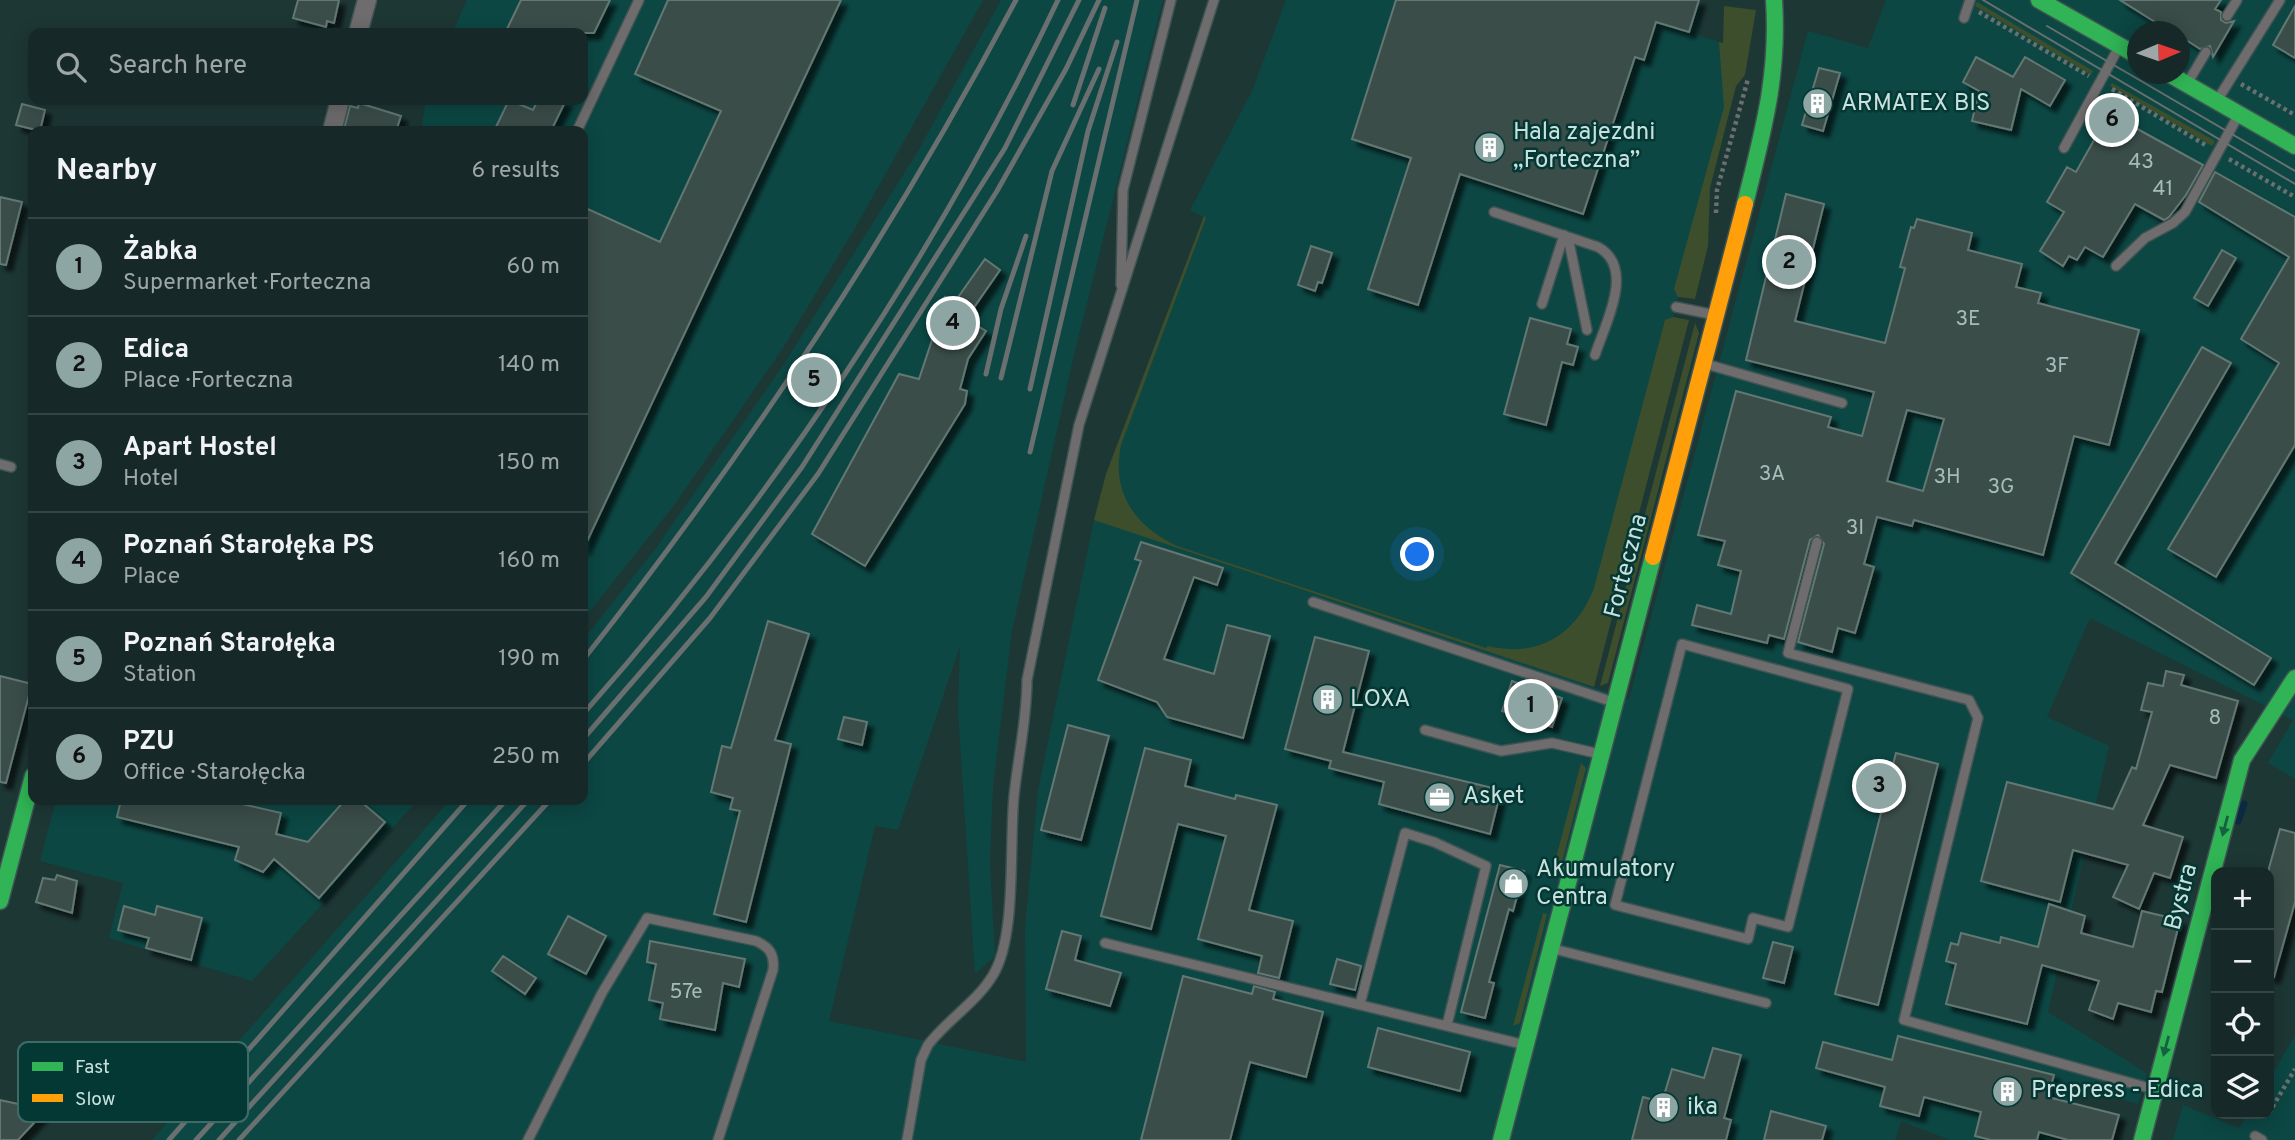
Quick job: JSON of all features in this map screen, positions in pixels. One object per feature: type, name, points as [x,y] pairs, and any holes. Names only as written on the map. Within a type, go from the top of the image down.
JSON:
[{"type":"street","points":[[359,28],[367,0]]},
{"type":"street","name":"Forteczna","points":[[1501,1140],[1773,91],[1777,46],[1774,0]]},
{"type":"street","points":[[2042,1],[2127,50]]},
{"type":"street","points":[[2187,84],[2295,146]]},
{"type":"street","points":[[333,126],[339,105]]},
{"type":"street","name":"Bystra","points":[[2142,1140],[2242,760],[2295,678]]},
{"type":"street","points":[[0,901],[28,795]]},
{"type":"lane","points":[[579,126],[639,0]]},
{"type":"lane","points":[[1121,290],[1119,232],[1122,190],[1171,0]]},
{"type":"lane","points":[[907,1140],[921,1060],[928,1045],[994,974],[1002,951],[1007,925],[1014,796],[1027,713],[1027,680],[1079,425],[1121,290],[1147,218],[1214,0]]},
{"type":"lane","points":[[2227,16],[2237,0]]},
{"type":"lane","points":[[2217,101],[2280,0]]},
{"type":"lane","points":[[1964,18],[1969,3]]},
{"type":"lane","points":[[2064,148],[2120,46]]},
{"type":"lane","points":[[2190,79],[2206,52]]},
{"type":"lane","points":[[2116,266],[2145,238],[2174,223],[2185,212],[2239,114]]},
{"type":"lane","points":[[1493,212],[1605,251],[1616,274],[1616,290],[1595,355]]},
{"type":"lane","points":[[1542,304],[1566,236]]},
{"type":"lane","points":[[1566,236],[1587,330]]},
{"type":"lane","points":[[1676,307],[1716,316]]},
{"type":"lane","points":[[1704,363],[1842,403]]},
{"type":"lane","points":[[0,464],[11,467]]},
{"type":"lane","points":[[1817,542],[1788,653],[1969,700],[1978,719],[1904,1020],[2155,1089]]},
{"type":"lane","points":[[1312,602],[1615,702]]},
{"type":"lane","points":[[1682,645],[1849,689],[1788,927],[1753,918],[1748,939],[1615,905],[1682,645]]},
{"type":"lane","points":[[1425,730],[1501,751],[1552,743],[1602,755]]},
{"type":"lane","points":[[1360,1004],[1405,833],[1434,842],[1486,866],[1447,1025]]},
{"type":"lane","points":[[528,1140],[602,993],[647,918],[756,940],[768,947],[772,955],[773,970],[718,1140]]},
{"type":"lane","points":[[1105,943],[1526,1045]]},
{"type":"lane","points":[[1551,948],[1766,1003]]},
{"type":"path","points":[[1969,3],[2295,197]]},
{"type":"path","points":[[1716,226],[1717,190],[1749,76]]},
{"type":"path","points":[[2274,1105],[2295,1069]]},
{"type":"shaded area","points":[[467,0],[983,0],[858,223],[783,348],[675,504],[588,614],[588,126],[422,126],[425,105],[588,105],[588,28],[454,28]]},
{"type":"shaded area","points":[[1001,0],[1163,0],[1073,359],[1012,631],[993,786],[990,863],[995,956],[975,974],[958,711],[960,646],[898,830],[875,826],[829,1021],[1026,1062],[1025,928],[1038,790],[1094,520],[1106,474],[1204,217],[1190,210],[1252,91],[1286,0],[1587,0],[1688,32],[1697,6],[1701,7],[1698,35],[1744,50],[1576,681],[1629,699],[1808,31],[1868,48],[1886,0],[2295,0],[2295,779],[2268,763],[2293,720],[2090,618],[2047,717],[2109,746],[2048,1012],[2147,1073],[2138,1104],[2074,1085],[2053,1140],[1950,1140],[1901,1121],[1895,1140],[152,1140],[168,1122],[248,1122],[248,1042],[238,1042],[446,805],[588,805],[588,634],[656,548],[784,364],[917,153]]},
{"type":"shaded area","points":[[55,805],[413,805],[252,981],[109,938],[123,883],[40,861]]},
{"type":"shaded area","points":[[2295,1036],[2295,1140],[2173,1140],[2183,1105],[2211,1116],[2211,1119],[2239,1128],[2245,1119],[2274,1119],[2274,1071]]},
{"type":"green space","points":[[1977,2],[2093,71],[2091,75],[1975,6]]},
{"type":"green space","points":[[1724,6],[1756,10],[1745,75],[1736,86],[1710,188],[1708,246],[1695,299],[1678,297],[1674,289],[1724,107],[1719,42],[1723,43]]},
{"type":"green space","points":[[2112,83],[2215,141],[2212,146],[2110,86]]},
{"type":"green space","points":[[1204,216],[1206,218],[1121,445],[1120,478],[1123,493],[1130,506],[1149,529],[1177,546],[1486,648],[1523,649],[1539,645],[1553,639],[1577,619],[1594,588],[1665,320],[1673,317],[1689,320],[1594,687],[1094,520],[1106,474]]},
{"type":"green space","points":[[1695,323],[1699,333],[1608,683],[1600,686]]},
{"type":"green space","points":[[1581,763],[1586,768],[1560,870],[1553,869]]},
{"type":"green space","points":[[1543,913],[1547,914],[1520,1023],[1513,1026]]},
{"type":"building","points":[[298,0],[339,0],[334,23],[327,21],[326,27],[293,18]]},
{"type":"building","points":[[521,0],[610,0],[594,33],[588,33],[588,28],[507,28]]},
{"type":"building","points":[[668,0],[841,0],[588,539],[588,209],[660,242],[721,111],[635,74]]},
{"type":"building","name":"Hala zajezdni „Forteczna”","points":[[1396,0],[1699,0],[1689,32],[1656,22],[1644,60],[1635,57],[1583,214],[1460,174],[1418,305],[1368,289],[1411,158],[1352,139]]},
{"type":"building","points":[[2120,0],[2221,0],[2215,9],[2221,12],[2221,20],[2226,23],[2234,21],[2213,57],[2210,46],[2200,49],[2190,42],[2190,21],[2153,21]]},
{"type":"building","points":[[2295,6],[2295,58],[2273,45]]},
{"type":"building","points":[[1976,57],[2013,77],[2025,57],[2065,80],[2050,106],[2021,89],[2011,130],[1972,121],[1979,91],[1963,82]]},
{"type":"building","points":[[1819,68],[1840,73],[1823,131],[1802,125]]},
{"type":"building","points":[[22,104],[45,110],[41,126],[28,128],[16,125]]},
{"type":"building","points":[[359,105],[365,105],[401,116],[398,126],[345,126],[350,106],[358,108]]},
{"type":"building","points":[[507,105],[521,105],[533,110],[536,105],[564,105],[553,126],[496,126]]},
{"type":"building","points":[[2112,115],[2203,165],[2186,195],[2169,217],[2164,220],[2135,204],[2103,257],[2085,247],[2077,260],[2069,256],[2063,266],[2040,251],[2064,212],[2047,202],[2067,167],[2076,172],[2106,119]]},
{"type":"building","points":[[2215,172],[2295,217],[2295,445],[2216,577],[2168,549],[2279,363],[2241,339],[2289,257],[2199,202]]},
{"type":"building","points":[[1786,194],[1824,204],[1795,321],[1885,343],[1905,268],[1900,267],[1911,227],[1914,228],[1917,219],[1972,233],[1968,250],[2022,264],[2016,287],[2041,293],[2038,303],[2139,330],[2109,445],[2074,436],[2043,555],[1914,520],[1912,526],[1877,517],[1864,564],[1874,567],[1855,633],[1838,628],[1832,652],[1798,642],[1824,544],[1818,535],[1810,540],[1784,639],[1769,635],[1767,643],[1692,625],[1697,605],[1731,614],[1741,571],[1718,565],[1725,541],[1698,535],[1736,391],[1831,417],[1828,427],[1862,436],[1874,392],[1746,360]],"holes":[[[1907,410],[1944,419],[1923,491],[1887,481]]]},
{"type":"building","points":[[0,197],[22,202],[6,265],[0,264]]},
{"type":"building","points":[[1311,246],[1332,253],[1322,283],[1318,282],[1315,291],[1298,285]]},
{"type":"building","points":[[2222,250],[2236,258],[2208,306],[2194,298]]},
{"type":"building","points":[[985,259],[1000,270],[966,319],[986,331],[968,359],[960,389],[967,391],[965,404],[865,566],[812,534],[899,374],[919,379],[937,325],[931,321],[945,297],[954,303]]},
{"type":"building","points":[[1530,318],[1571,329],[1567,344],[1578,347],[1573,365],[1562,362],[1546,425],[1504,414]]},
{"type":"building","points":[[2202,347],[2231,363],[2115,563],[2271,658],[2254,685],[2071,573]]},
{"type":"building","points":[[1141,542],[1223,568],[1217,585],[1194,577],[1164,659],[1214,674],[1227,625],[1270,636],[1243,738],[1167,717],[1157,702],[1098,680],[1141,561],[1135,559]]},
{"type":"building","points":[[768,621],[809,634],[775,740],[791,744],[746,922],[714,914],[740,811],[730,809],[733,798],[711,792],[722,746],[731,748]]},
{"type":"building","points":[[1315,637],[1369,651],[1343,752],[1501,790],[1490,834],[1379,804],[1384,782],[1329,768],[1331,761],[1285,749]]},
{"type":"building","points":[[2166,671],[2184,675],[2181,685],[2238,701],[2216,778],[2170,765],[2143,825],[2183,837],[2170,878],[2154,873],[2139,909],[2113,897],[2128,865],[2073,850],[2060,902],[1981,881],[2007,782],[2113,809],[2132,767],[2136,769],[2152,712],[2141,710],[2148,683],[2163,686]]},
{"type":"building","points":[[0,676],[28,683],[28,699],[6,783],[0,782]]},
{"type":"building","points":[[1512,681],[1562,698],[1552,727],[1502,711]]},
{"type":"building","points":[[844,717],[867,722],[862,745],[838,739]]},
{"type":"building","points":[[1068,725],[1109,736],[1081,840],[1041,830]]},
{"type":"building","points":[[1145,748],[1191,760],[1185,786],[1235,799],[1236,795],[1277,805],[1249,910],[1293,921],[1279,978],[1258,973],[1262,956],[1198,939],[1226,836],[1178,824],[1151,929],[1101,916]]},
{"type":"building","points":[[1896,753],[1938,764],[1878,1005],[1835,994],[1882,809],[1869,806],[1878,771],[1890,775]]},
{"type":"building","points":[[120,805],[247,805],[281,813],[276,834],[308,842],[341,805],[365,805],[385,822],[319,898],[274,859],[263,872],[235,860],[239,847],[117,817]]},
{"type":"building","points":[[2280,829],[2295,833],[2295,902],[2274,977],[2274,867],[2269,867]]},
{"type":"building","points":[[1500,865],[1524,871],[1513,911],[1509,909],[1489,982],[1494,983],[1485,1018],[1461,1012]]},
{"type":"building","points":[[57,875],[77,881],[72,913],[36,902],[43,878],[55,880]]},
{"type":"building","points":[[2049,904],[2085,916],[2081,933],[2133,947],[2142,911],[2180,920],[2162,992],[2156,991],[2151,1012],[2118,1003],[2113,1019],[2089,1010],[2099,981],[2042,965],[2027,1024],[1946,1004],[1956,964],[1946,961],[1951,943],[1958,945],[1961,933],[2000,943],[2001,937],[2038,947]]},
{"type":"building","points":[[124,906],[155,915],[157,906],[202,918],[191,960],[146,948],[149,938],[118,930]]},
{"type":"building","points":[[568,916],[606,936],[586,974],[548,954]]},
{"type":"building","points":[[1062,931],[1081,936],[1075,960],[1121,973],[1110,1006],[1046,989]]},
{"type":"building","points":[[650,941],[745,959],[739,987],[723,983],[715,1030],[660,1019],[663,1003],[649,1000],[656,964],[647,962]]},
{"type":"building","points":[[1773,942],[1793,947],[1784,983],[1763,978]]},
{"type":"building","points":[[503,956],[536,978],[525,994],[492,971]]},
{"type":"building","points":[[1337,959],[1361,966],[1355,990],[1330,984]]},
{"type":"building","points":[[1183,976],[1252,994],[1254,986],[1275,992],[1273,999],[1323,1012],[1306,1077],[1250,1062],[1230,1140],[1141,1140]]},
{"type":"building","points":[[1378,1028],[1470,1052],[1460,1091],[1368,1067]]},
{"type":"building","points":[[1898,1036],[2054,1075],[2048,1097],[2119,1115],[2112,1140],[2068,1140],[2039,1132],[2037,1140],[1991,1140],[1975,1136],[1981,1112],[1924,1097],[1919,1116],[1880,1106],[1885,1087],[1816,1068],[1823,1042],[1892,1060]]},
{"type":"building","points":[[1713,1048],[1741,1055],[1724,1118],[1731,1120],[1726,1140],[1632,1140],[1643,1097],[1662,1102],[1672,1069],[1704,1078]]},
{"type":"building","points":[[0,1100],[18,1104],[18,1122],[35,1122],[18,1140],[0,1140]]},
{"type":"building","points":[[1771,1111],[1826,1126],[1822,1140],[1764,1140]]},
{"type":"waterway","points":[[2238,821],[2244,804]]},
{"type":"tram line","points":[[1983,0],[2295,184]]},
{"type":"tram line","points":[[2047,26],[2295,171]]},
{"type":"railway","points":[[588,654],[702,502],[814,340],[919,173],[1016,0]]},
{"type":"railway","points":[[588,708],[719,550],[845,374],[959,189],[1011,95],[1058,0]]},
{"type":"railway","points":[[588,733],[706,597],[802,467],[1005,148],[1079,0]]},
{"type":"railway","points":[[588,758],[710,618],[818,474],[997,191],[1066,69],[1099,0]]},
{"type":"railway","points":[[1030,452],[1137,0]]},
{"type":"railway","points":[[1073,105],[1105,8]]},
{"type":"railway","points":[[1030,389],[1088,131],[1117,42]]},
{"type":"railway","points":[[1001,378],[1052,171],[1099,69]]},
{"type":"railway","points":[[986,374],[1001,309],[1026,236]]},
{"type":"railway","points":[[248,1050],[464,805]]},
{"type":"railway","points":[[248,1083],[501,805]]},
{"type":"railway","points":[[248,1108],[523,805]]},
{"type":"railway","points":[[239,1140],[545,805]]},
{"type":"railway","points":[[169,1140],[185,1122]]},
{"type":"railway","points":[[196,1140],[212,1122]]},
{"type":"railway","points":[[219,1140],[235,1122]]},
{"type":"traffic: fast","points":[[1745,204],[1772,79],[1774,0]]},
{"type":"traffic: fast","points":[[2039,0],[2127,50]]},
{"type":"traffic: fast","points":[[2186,84],[2295,146]]},
{"type":"traffic: fast","points":[[1501,1140],[1653,557]]},
{"type":"traffic: fast","points":[[2142,1140],[2242,760],[2295,678]]},
{"type":"traffic: fast","points":[[0,901],[28,795]]},
{"type":"traffic: slow","points":[[1653,557],[1745,204]]},
{"type":"place","name":"ARMATEX BIS","points":[[1818,104]]},
{"type":"place","name":"PZU","points":[[2112,120]]},
{"type":"place","name":"Hala zajezdni „Forteczna”","points":[[1490,147]]},
{"type":"place","name":"Edica","points":[[1789,262]]},
{"type":"place","name":"Poznań Starołęka PS","points":[[953,323]]},
{"type":"place","name":"Poznań Starołęka","points":[[814,380]]},
{"type":"place","name":"LOXA","points":[[1327,700]]},
{"type":"place","name":"Żabka","points":[[1531,706]]},
{"type":"place","name":"Apart Hostel","points":[[1879,786]]},
{"type":"place","name":"Asket","points":[[1440,797]]},
{"type":"place","name":"Akumulatory Centra","points":[[1513,884]]},
{"type":"place","name":"Prepress - Edica","points":[[2008,1091]]},
{"type":"place","name":"ika","points":[[1664,1108]]}]
